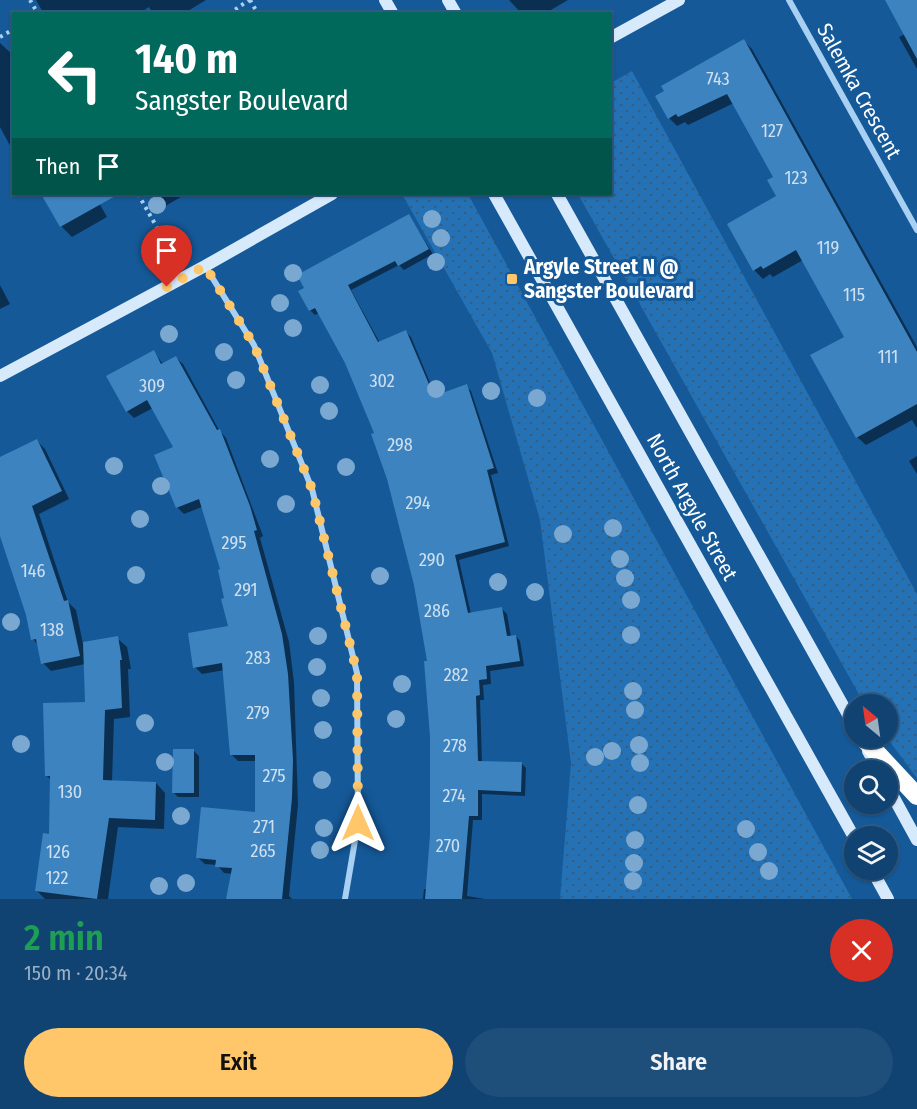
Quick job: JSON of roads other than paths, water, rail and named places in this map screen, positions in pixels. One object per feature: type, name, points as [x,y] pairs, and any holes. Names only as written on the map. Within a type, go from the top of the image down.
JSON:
[{"type":"highway","points":[[871,748],[917,796]]},
{"type":"street","points":[[612,37],[679,0]]},
{"type":"street","name":"Salemka Crescent","points":[[789,0],[917,230]]},
{"type":"street","points":[[0,376],[185,277],[330,195]]},
{"type":"street","name":"North Argyle Street","points":[[496,195],[848,826]]},
{"type":"street","name":"North Argyle Street","points":[[558,195],[844,708]]},
{"type":"street","points":[[205,266],[254,345],[312,489],[357,673],[358,823],[345,899]]},
{"type":"street","points":[[898,805],[917,840]]},
{"type":"street","points":[[878,880],[888,899]]},
{"type":"place","name":"Argyle Street N @ Sangster Boulevard","points":[[512,279]]}]
